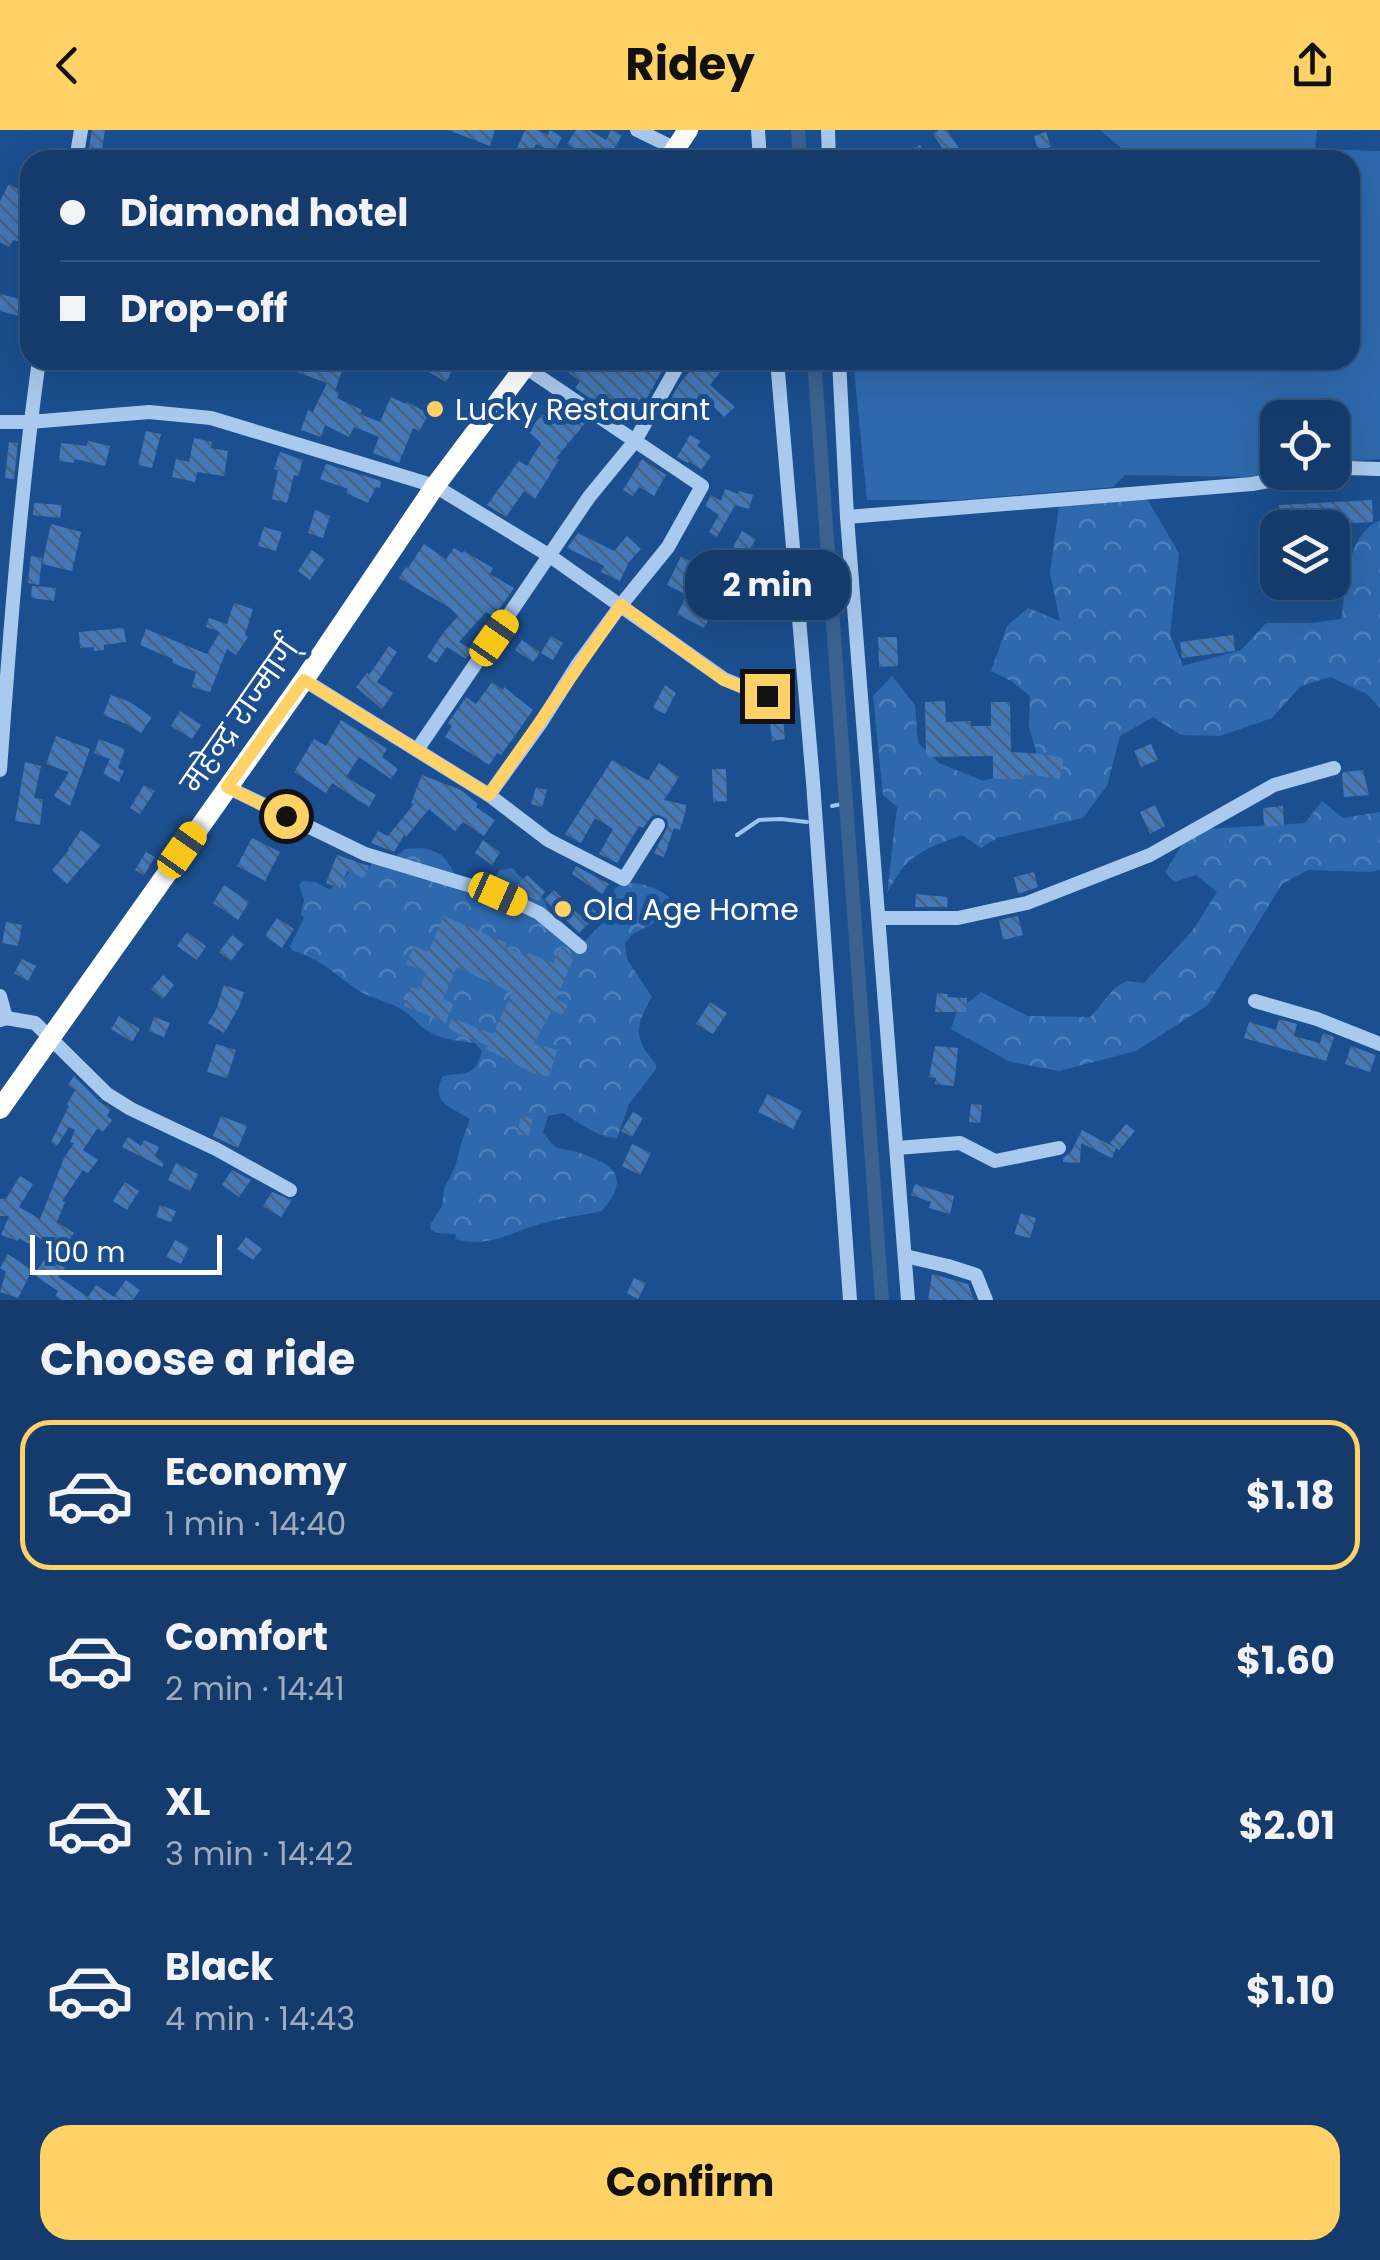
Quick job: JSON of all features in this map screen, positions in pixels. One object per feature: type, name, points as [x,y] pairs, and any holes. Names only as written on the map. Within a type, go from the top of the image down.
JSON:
[{"type":"highway","name":"महेन्द्र राज्मार्ग्","points":[[0,1109],[304,680],[435,486],[523,370]]},
{"type":"street","points":[[637,130],[666,150]]},
{"type":"street","points":[[0,770],[38,370]]},
{"type":"street","points":[[489,795],[621,605],[668,547],[702,486],[536,370]]},
{"type":"street","points":[[417,750],[589,497],[634,441],[674,370]]},
{"type":"street","points":[[778,370],[813,782],[850,1300]]},
{"type":"street","points":[[840,370],[847,517],[908,1300]]},
{"type":"street","points":[[0,422],[149,412],[210,418],[435,486],[550,556],[724,680],[767,696]]},
{"type":"street","points":[[1350,468],[1380,469]]},
{"type":"street","points":[[847,517],[1260,483]]},
{"type":"street","points":[[304,680],[489,795],[548,840],[624,879],[658,826]]},
{"type":"street","points":[[880,918],[958,918],[1028,904],[1150,854],[1274,785],[1334,768]]},
{"type":"street","points":[[227,787],[365,854],[498,894],[525,906],[580,947]]},
{"type":"street","points":[[0,996],[3,1019],[35,1023],[107,1094],[290,1190]]},
{"type":"street","points":[[1255,1001],[1317,1019],[1380,1044]]},
{"type":"street","points":[[898,1148],[960,1142],[995,1161],[1060,1148]]},
{"type":"street","points":[[905,1256],[976,1275],[986,1300]]},
{"type":"green space","points":[[1100,130],[1317,130],[1315,149],[1348,150],[1124,150]]},
{"type":"green space","points":[[1360,150],[1380,151],[1380,459],[1350,462],[1350,400],[1260,400],[1260,475],[1125,475],[1113,487],[959,500],[867,500],[854,370],[1360,370]]},
{"type":"green space","points":[[1147,499],[1179,553],[1170,635],[1183,666],[1241,650],[1266,623],[1341,619],[1344,600],[1350,600],[1354,549],[1360,537],[1380,520],[1380,708],[1367,694],[1330,677],[1301,686],[1272,718],[1220,736],[1181,735],[1153,717],[1120,736],[1107,786],[1083,818],[997,838],[981,848],[962,835],[948,840],[909,862],[887,894],[897,807],[883,795],[873,696],[892,676],[915,705],[918,743],[939,763],[983,781],[1037,770],[1029,727],[1030,696],[991,671],[1007,626],[1028,608],[1060,621],[1050,573],[1059,504]]},
{"type":"green space","points":[[1322,801],[1343,818],[1380,812],[1380,870],[1308,870],[1282,884],[1208,1005],[1136,1051],[1059,1071],[1010,1062],[951,1029],[957,1012],[981,992],[1028,1016],[1090,1017],[1126,981],[1144,983],[1193,930],[1217,892],[1196,875],[1174,882],[1165,872],[1191,830],[1305,823]]},
{"type":"green space","points":[[423,848],[444,858],[457,878],[489,884],[500,870],[513,868],[537,890],[556,928],[561,926],[559,919],[584,942],[609,915],[616,888],[628,883],[644,885],[669,897],[658,921],[633,934],[625,943],[627,959],[652,997],[639,1032],[656,1069],[629,1104],[617,1138],[596,1133],[563,1113],[548,1116],[543,1133],[554,1146],[590,1157],[615,1173],[616,1189],[602,1211],[554,1220],[480,1242],[455,1239],[456,1234],[431,1230],[470,1119],[444,1103],[439,1085],[443,1076],[473,1069],[482,1051],[475,1043],[447,1039],[428,1031],[399,1008],[361,992],[290,946],[304,918],[299,885],[302,881],[329,889],[340,884],[350,871],[365,873],[378,855],[391,861],[405,849]]},
{"type":"building","points":[[92,130],[105,130],[102,150],[89,150]]},
{"type":"building","points":[[448,130],[495,130],[490,146]]},
{"type":"building","points":[[525,130],[548,135],[550,130],[562,137],[556,150],[536,144],[533,150],[517,148]]},
{"type":"building","points":[[576,130],[589,130],[606,140],[611,130],[622,135],[614,150],[577,150],[567,144]]},
{"type":"building","points":[[947,130],[960,150],[943,150],[933,134]]},
{"type":"building","points":[[1046,132],[1051,147],[1038,150],[1034,136]]},
{"type":"building","points":[[9,184],[20,190],[20,242],[13,240],[9,247],[0,242],[0,201]]},
{"type":"building","points":[[0,294],[20,299],[20,316],[0,311]]},
{"type":"building","points":[[291,370],[342,370],[335,391],[339,393],[337,398],[380,422],[391,397],[429,414],[419,431],[413,428],[399,463],[373,453],[379,437],[354,427],[349,437],[325,425],[321,437],[301,430],[308,410],[313,412],[327,383]]},
{"type":"building","points":[[425,370],[452,370],[446,382]]},
{"type":"building","points":[[565,370],[663,370],[639,412],[626,404],[619,418],[575,388],[580,381]]},
{"type":"building","points":[[691,370],[721,370],[710,385],[735,407],[724,417],[708,401],[701,413],[682,402],[674,413],[666,407]]},
{"type":"building","points":[[561,404],[587,421],[556,458],[559,460],[535,499],[524,491],[506,517],[487,505],[519,461],[527,466],[541,443],[528,431],[543,414],[548,419]]},
{"type":"building","points":[[146,431],[161,434],[152,468],[138,465]]},
{"type":"building","points":[[690,435],[701,441],[697,446],[711,456],[701,470],[677,457]]},
{"type":"building","points":[[194,438],[212,442],[211,448],[228,451],[224,476],[197,472],[195,482],[172,477],[176,459],[189,462]]},
{"type":"building","points":[[88,441],[110,446],[105,466],[75,459],[74,463],[59,461],[61,443],[87,446]]},
{"type":"building","points":[[9,442],[18,443],[14,479],[5,478]]},
{"type":"building","points":[[280,452],[303,460],[298,476],[294,475],[287,503],[272,499],[278,470],[274,469]]},
{"type":"building","points":[[642,459],[666,475],[654,496],[639,487],[633,496],[623,490]]},
{"type":"building","points":[[326,464],[381,481],[380,488],[376,487],[368,503],[346,493],[348,489],[320,479]]},
{"type":"building","points":[[725,489],[753,495],[749,509],[735,505],[717,537],[709,532],[719,515],[705,506],[711,495],[721,501]]},
{"type":"building","points":[[1372,500],[1373,522],[1350,523],[1350,510],[1279,510],[1279,505]]},
{"type":"building","points":[[34,503],[62,505],[60,518],[33,515]]},
{"type":"building","points":[[315,510],[330,516],[323,538],[308,533]]},
{"type":"building","points":[[51,524],[81,532],[72,571],[42,564]]},
{"type":"building","points":[[264,527],[282,532],[276,551],[258,546]]},
{"type":"building","points":[[742,531],[756,539],[746,555],[733,547]]},
{"type":"building","points":[[578,533],[614,551],[627,536],[641,549],[620,581],[601,572],[604,566],[567,548]]},
{"type":"building","points":[[424,544],[446,559],[454,548],[464,551],[493,568],[490,574],[514,588],[494,617],[486,612],[459,642],[472,650],[466,659],[447,647],[436,663],[427,657],[458,616],[399,578]]},
{"type":"building","points":[[312,550],[325,559],[310,580],[298,571]]},
{"type":"building","points":[[31,556],[42,558],[39,585],[28,583]]},
{"type":"building","points":[[681,556],[693,563],[689,570],[696,574],[693,578],[711,584],[702,611],[711,615],[704,628],[677,614],[687,595],[667,585]]},
{"type":"building","points":[[32,586],[56,588],[54,601],[31,598]]},
{"type":"building","points":[[234,603],[253,609],[245,635],[248,637],[236,655],[227,649],[210,692],[192,687],[196,672],[140,645],[146,629],[207,654],[220,632],[206,627],[209,618],[227,624]]},
{"type":"building","points":[[124,628],[126,642],[104,645],[104,650],[80,648],[79,632]]},
{"type":"building","points":[[1233,635],[1235,651],[1182,658],[1180,642]]},
{"type":"building","points":[[551,636],[563,643],[553,660],[541,653]]},
{"type":"building","points":[[878,637],[897,637],[898,666],[879,667]]},
{"type":"building","points":[[522,640],[540,652],[533,662],[515,650]]},
{"type":"building","points":[[389,646],[397,652],[377,682],[393,693],[382,709],[356,687]]},
{"type":"building","points":[[492,682],[533,710],[501,755],[497,753],[489,765],[445,737],[452,726],[448,723],[466,697],[476,704]]},
{"type":"building","points":[[665,685],[676,693],[665,714],[653,708]]},
{"type":"building","points":[[111,695],[152,717],[141,733],[103,715]]},
{"type":"building","points":[[945,701],[946,722],[970,721],[971,726],[991,726],[991,702],[1010,702],[1011,752],[1064,758],[1060,779],[1024,774],[1024,779],[993,779],[993,756],[926,757],[925,702]]},
{"type":"building","points":[[782,710],[785,739],[772,741],[769,712]]},
{"type":"building","points":[[180,711],[201,725],[192,739],[171,726]]},
{"type":"building","points":[[341,720],[387,749],[382,757],[398,769],[391,779],[359,757],[346,777],[376,795],[369,807],[332,783],[326,793],[294,772],[314,739],[326,746]]},
{"type":"building","points":[[56,736],[90,749],[70,806],[54,796],[69,772],[46,764]]},
{"type":"building","points":[[99,739],[125,749],[118,768],[124,771],[119,782],[103,774],[110,759],[94,753]]},
{"type":"building","points":[[1151,744],[1158,760],[1141,767],[1134,751]]},
{"type":"building","points":[[612,760],[648,780],[659,763],[679,777],[664,800],[686,805],[685,814],[680,830],[674,828],[664,857],[654,853],[668,826],[667,819],[659,815],[652,816],[643,828],[639,826],[617,863],[599,854],[613,829],[595,818],[581,843],[565,834]]},
{"type":"building","points":[[25,762],[41,766],[34,798],[43,799],[40,825],[15,821]]},
{"type":"building","points":[[712,769],[726,769],[727,801],[713,802]]},
{"type":"building","points":[[1363,770],[1369,795],[1344,797],[1343,772]]},
{"type":"building","points":[[422,775],[461,790],[495,820],[484,836],[463,822],[455,831],[429,809],[394,852],[371,843],[378,831],[388,836],[414,804],[411,803]]},
{"type":"building","points":[[144,785],[155,791],[140,814],[130,808]]},
{"type":"building","points":[[536,787],[547,790],[542,807],[531,804]]},
{"type":"building","points":[[1155,805],[1165,826],[1150,834],[1140,812]]},
{"type":"building","points":[[1283,806],[1284,825],[1264,827],[1263,808]]},
{"type":"building","points":[[81,830],[101,845],[67,884],[52,870]]},
{"type":"building","points":[[252,838],[280,852],[265,881],[237,866]]},
{"type":"building","points":[[483,840],[500,852],[492,865],[475,853]]},
{"type":"building","points":[[146,852],[155,857],[144,875],[135,870]]},
{"type":"building","points":[[337,855],[369,866],[364,878],[347,871],[340,889],[326,883]]},
{"type":"building","name":"Old Age Home","points":[[576,866],[609,884],[602,894],[572,874]]},
{"type":"building","points":[[1034,872],[1038,887],[1018,894],[1014,877]]},
{"type":"building","name":"Old Age Home","points":[[527,875],[545,892],[538,901],[516,887]]},
{"type":"building","points":[[224,885],[249,902],[238,920],[213,903]]},
{"type":"building","name":"Old Age Home","points":[[554,890],[579,915],[587,903],[598,914],[579,933],[544,900]]},
{"type":"building","points":[[916,894],[948,897],[947,907],[915,907]]},
{"type":"building","points":[[444,916],[527,956],[528,953],[553,963],[562,946],[574,958],[556,999],[568,1005],[562,1015],[552,1010],[534,1044],[557,1050],[549,1077],[531,1072],[486,1049],[488,1046],[448,1029],[452,1018],[493,1034],[512,993],[457,967],[443,999],[454,1003],[446,1022],[404,1006],[411,987],[419,990],[426,972],[406,964],[414,946],[428,952]]},
{"type":"building","points":[[1018,916],[1023,935],[1003,940],[999,920]]},
{"type":"building","points":[[277,918],[294,929],[282,948],[265,936]]},
{"type":"building","points":[[6,922],[22,925],[18,946],[2,943]]},
{"type":"building","points":[[187,932],[206,946],[197,960],[177,946]]},
{"type":"building","points":[[232,935],[244,944],[231,961],[219,952]]},
{"type":"building","points":[[22,959],[36,966],[28,981],[14,973]]},
{"type":"building","points":[[163,975],[174,985],[163,999],[151,989]]},
{"type":"building","points":[[224,985],[244,992],[224,1033],[208,1023]]},
{"type":"building","points":[[937,993],[967,998],[966,1012],[935,1012]]},
{"type":"building","points":[[710,1002],[727,1013],[713,1034],[696,1024]]},
{"type":"building","points":[[119,1016],[140,1029],[132,1042],[111,1029]]},
{"type":"building","points":[[154,1017],[170,1023],[164,1037],[149,1031]]},
{"type":"building","points":[[1279,1019],[1297,1024],[1294,1036],[1320,1043],[1323,1033],[1334,1037],[1326,1061],[1244,1038],[1249,1022],[1276,1030]]},
{"type":"building","points":[[216,1044],[236,1050],[227,1078],[207,1072]]},
{"type":"building","points":[[935,1046],[958,1048],[954,1086],[935,1084],[936,1078],[929,1077]]},
{"type":"building","points":[[1351,1046],[1376,1055],[1370,1072],[1345,1064]]},
{"type":"building","points":[[74,1076],[111,1109],[107,1116],[112,1120],[103,1132],[97,1129],[83,1150],[98,1160],[88,1173],[83,1170],[62,1201],[65,1202],[57,1222],[74,1233],[56,1262],[65,1268],[58,1277],[88,1297],[96,1285],[114,1297],[126,1280],[140,1290],[133,1300],[61,1300],[55,1296],[58,1291],[34,1275],[53,1247],[35,1235],[29,1244],[1,1235],[9,1216],[0,1216],[0,1199],[6,1199],[20,1176],[33,1184],[19,1207],[40,1219],[64,1158],[74,1143],[70,1142],[75,1130],[69,1127],[57,1146],[51,1142],[75,1090],[68,1085]]},
{"type":"building","points":[[768,1094],[802,1111],[793,1129],[758,1112]]},
{"type":"building","points":[[971,1104],[982,1105],[980,1123],[969,1122]]},
{"type":"building","points":[[633,1112],[643,1118],[632,1137],[621,1131]]},
{"type":"building","points":[[221,1116],[247,1126],[238,1148],[213,1136]]},
{"type":"building","points":[[521,1116],[533,1119],[529,1136],[517,1133]]},
{"type":"building","points":[[1126,1124],[1135,1131],[1119,1150],[1110,1143]]},
{"type":"building","points":[[1082,1130],[1116,1148],[1112,1158],[1081,1143],[1080,1163],[1063,1162]]},
{"type":"building","points":[[128,1137],[141,1146],[144,1140],[159,1147],[155,1156],[164,1163],[162,1167],[122,1147]]},
{"type":"building","points":[[632,1144],[651,1153],[640,1175],[622,1166]]},
{"type":"building","points":[[176,1163],[198,1174],[190,1191],[168,1180]]},
{"type":"building","points":[[232,1170],[251,1180],[239,1197],[222,1185]]},
{"type":"building","points":[[125,1182],[139,1191],[127,1210],[113,1201]]},
{"type":"building","points":[[915,1184],[954,1196],[950,1214],[929,1208],[931,1202],[911,1195]]},
{"type":"building","points":[[272,1192],[292,1200],[281,1217],[263,1206]]},
{"type":"building","points":[[160,1205],[176,1211],[171,1222],[156,1217]]},
{"type":"building","points":[[1021,1213],[1036,1218],[1030,1238],[1014,1234]]},
{"type":"building","points":[[246,1237],[262,1249],[253,1260],[237,1249]]},
{"type":"building","points":[[175,1240],[189,1247],[181,1264],[166,1257]]},
{"type":"building","points":[[8,1254],[32,1270],[18,1298],[0,1292],[6,1272],[0,1268]]},
{"type":"building","points":[[932,1274],[968,1284],[974,1300],[928,1300]]},
{"type":"building","points":[[634,1278],[646,1283],[638,1299],[627,1293]]},
{"type":"waterway","points":[[798,130],[799,150]]},
{"type":"waterway","points":[[815,370],[882,1300]]},
{"type":"waterway","points":[[832,806],[847,803]]},
{"type":"waterway","points":[[737,835],[759,820],[807,822]]},
{"type":"place","name":"Lucky Restaurant","points":[[435,409]]},
{"type":"place","name":"Old Age Home","points":[[563,909]]},
{"type":"route","points":[[286,816],[227,787],[304,680],[489,795],[621,605],[724,680],[767,696]]}]
